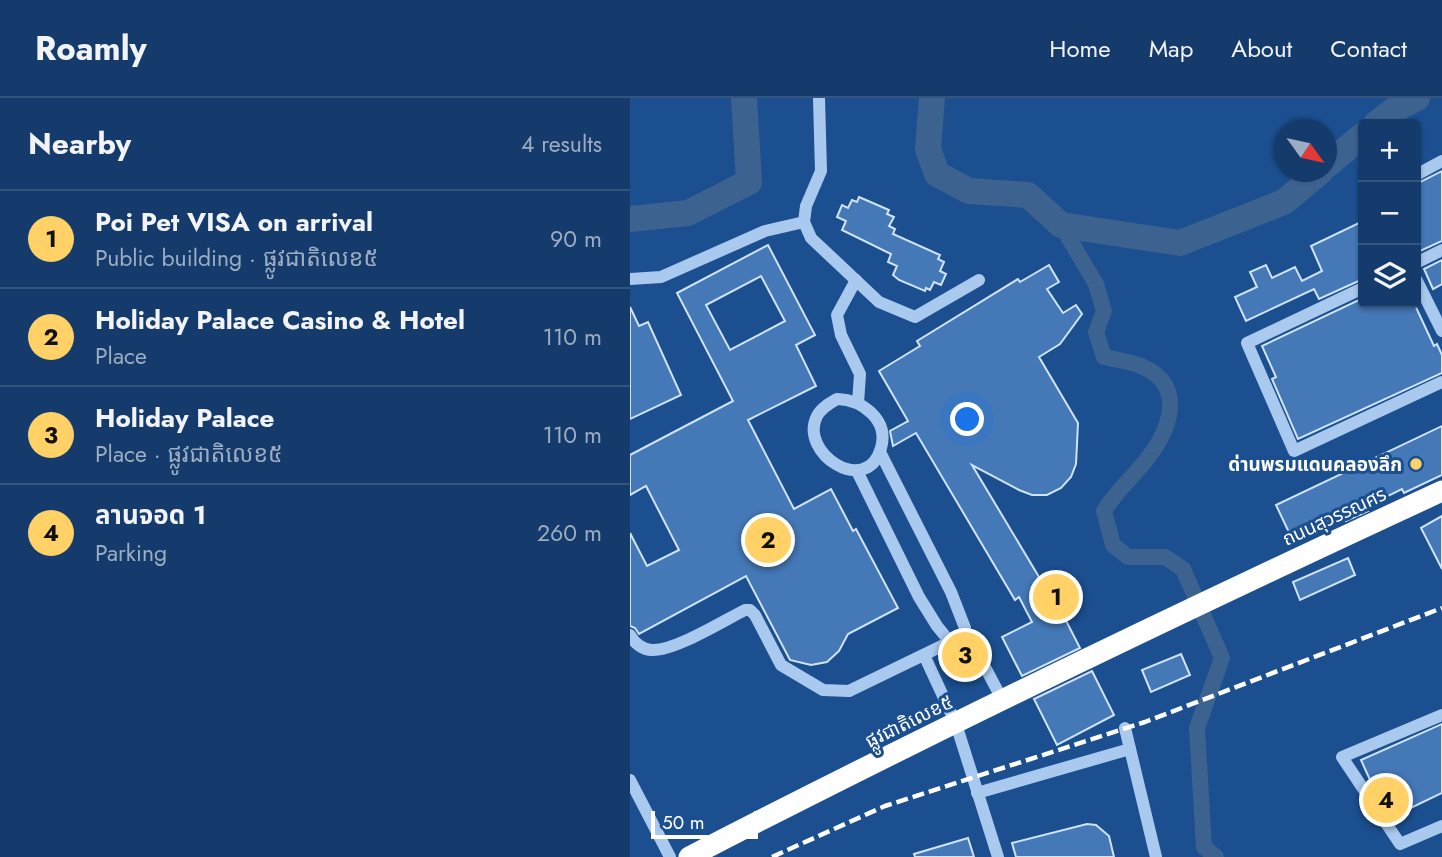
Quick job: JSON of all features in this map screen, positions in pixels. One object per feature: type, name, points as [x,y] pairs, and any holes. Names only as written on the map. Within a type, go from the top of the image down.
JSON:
[{"type":"highway","name":"ถนนสุวรรณศร","points":[[1188,610],[1442,491]]},
{"type":"highway","name":"ផ្លូវជាតិលេខ៥","points":[[689,857],[1188,610]]},
{"type":"street","points":[[819,98],[821,172],[806,206],[804,222],[811,238],[879,302],[915,317],[979,280]]},
{"type":"street","points":[[1421,172],[1442,161]]},
{"type":"street","points":[[630,279],[661,277],[765,231],[804,222]]},
{"type":"street","points":[[1421,260],[1442,250]]},
{"type":"street","points":[[856,280],[837,315],[841,335],[860,374],[858,402]]},
{"type":"street","points":[[1421,289],[1442,331]]},
{"type":"street","points":[[1358,290],[1247,343],[1294,451],[1442,382]]},
{"type":"street","points":[[838,399],[858,402],[869,410],[881,425],[883,441],[880,452],[876,461],[857,471],[832,463],[824,455],[814,433],[818,414],[838,399]]},
{"type":"street","points":[[630,635],[643,648],[653,650],[674,645],[750,610],[781,665],[823,690],[849,691],[965,636],[965,628],[951,592],[880,452]]},
{"type":"street","points":[[857,471],[919,597],[937,626],[986,669],[1003,701]]},
{"type":"street","points":[[924,656],[956,723],[998,857]]},
{"type":"street","points":[[1442,715],[1342,757],[1400,844],[1442,826]]},
{"type":"street","points":[[1125,728],[1156,857]]},
{"type":"street","points":[[977,793],[1130,749]]},
{"type":"street","points":[[630,780],[670,857]]},
{"type":"building","points":[[1442,171],[1442,241],[1421,251],[1421,182]]},
{"type":"building","points":[[859,197],[889,210],[887,214],[894,217],[889,226],[895,229],[893,234],[940,255],[938,259],[944,262],[940,271],[946,274],[941,285],[934,282],[930,290],[926,288],[925,291],[899,280],[893,275],[897,266],[888,262],[891,254],[842,230],[846,221],[837,217],[842,205],[848,208],[852,200],[857,202]]},
{"type":"building","points":[[1358,223],[1358,281],[1319,299],[1314,289],[1246,321],[1235,297],[1257,287],[1250,272],[1266,265],[1272,278],[1295,267],[1302,281],[1322,271],[1311,246]]},
{"type":"building","points":[[768,245],[815,335],[796,345],[816,386],[748,420],[794,509],[831,489],[853,531],[856,529],[898,608],[848,634],[839,651],[827,662],[811,665],[790,660],[746,576],[639,634],[630,626],[630,533],[647,566],[679,550],[646,486],[630,495],[630,455],[733,401],[677,293]],"holes":[[[761,276],[785,321],[730,350],[706,305]]]},
{"type":"building","points":[[1442,260],[1442,284],[1433,289],[1424,269]]},
{"type":"building","points":[[1049,265],[1059,282],[1047,289],[1063,313],[1076,305],[1082,314],[1060,344],[1039,357],[1078,423],[1076,464],[1071,477],[1061,488],[1047,495],[1032,495],[972,465],[1045,587],[1068,575],[1077,593],[1057,603],[1080,648],[1022,676],[1002,637],[1032,622],[1019,597],[1015,600],[916,433],[893,446],[890,431],[908,421],[879,371],[920,346],[917,341],[1018,279],[1020,282]]},
{"type":"building","points":[[1358,300],[1358,308],[1416,308],[1434,346],[1437,344],[1442,355],[1442,373],[1298,439],[1272,379],[1276,377],[1262,346]]},
{"type":"building","points":[[630,307],[639,326],[648,322],[681,395],[630,419]]},
{"type":"building","points":[[1442,426],[1442,475],[1404,493],[1402,489],[1365,507],[1368,511],[1346,521],[1344,517],[1293,541],[1276,505]]},
{"type":"building","name":"ด่านพรมแดนคลองลึก","points":[[1442,516],[1442,569],[1421,528]]},
{"type":"building","points":[[1348,558],[1355,575],[1300,600],[1293,582]]},
{"type":"building","points":[[1181,654],[1190,675],[1151,692],[1142,670]]},
{"type":"building","points":[[1092,671],[1114,715],[1057,745],[1034,699]]},
{"type":"building","points":[[1442,724],[1442,793],[1392,817],[1375,791],[1361,760]]},
{"type":"building","points":[[1087,824],[1096,825],[1109,836],[1114,857],[1016,857],[1012,843]]},
{"type":"building","points":[[968,838],[974,857],[915,857],[914,854]]},
{"type":"waterway","points":[[630,219],[688,213],[749,182],[744,98]]},
{"type":"waterway","points":[[932,98],[928,149],[937,174],[969,191],[1028,195],[1061,225],[1180,243],[1284,202],[1308,182]]},
{"type":"waterway","points":[[1382,119],[1417,98]]},
{"type":"waterway","points":[[1337,157],[1358,139]]},
{"type":"waterway","points":[[1061,225],[1096,284],[1104,311],[1096,332],[1104,357],[1137,364],[1156,375],[1170,398],[1170,412],[1160,440],[1104,511],[1113,545],[1128,557],[1165,557],[1183,569],[1222,658],[1197,728],[1204,847],[1216,857]]},
{"type":"railway","points":[[772,857],[885,806],[1145,722],[1442,608]]},
{"type":"place","name":"ด่านพรมแดนคลองลึก","points":[[1416,464]]},
{"type":"place","name":"Holiday Palace Casino & Hotel","points":[[768,540]]},
{"type":"place","name":"Poi Pet VISA on arrival","points":[[1056,597]]},
{"type":"place","name":"Holiday Palace","points":[[965,655]]},
{"type":"place","name":"ลานจอด 1","points":[[1386,800]]}]
